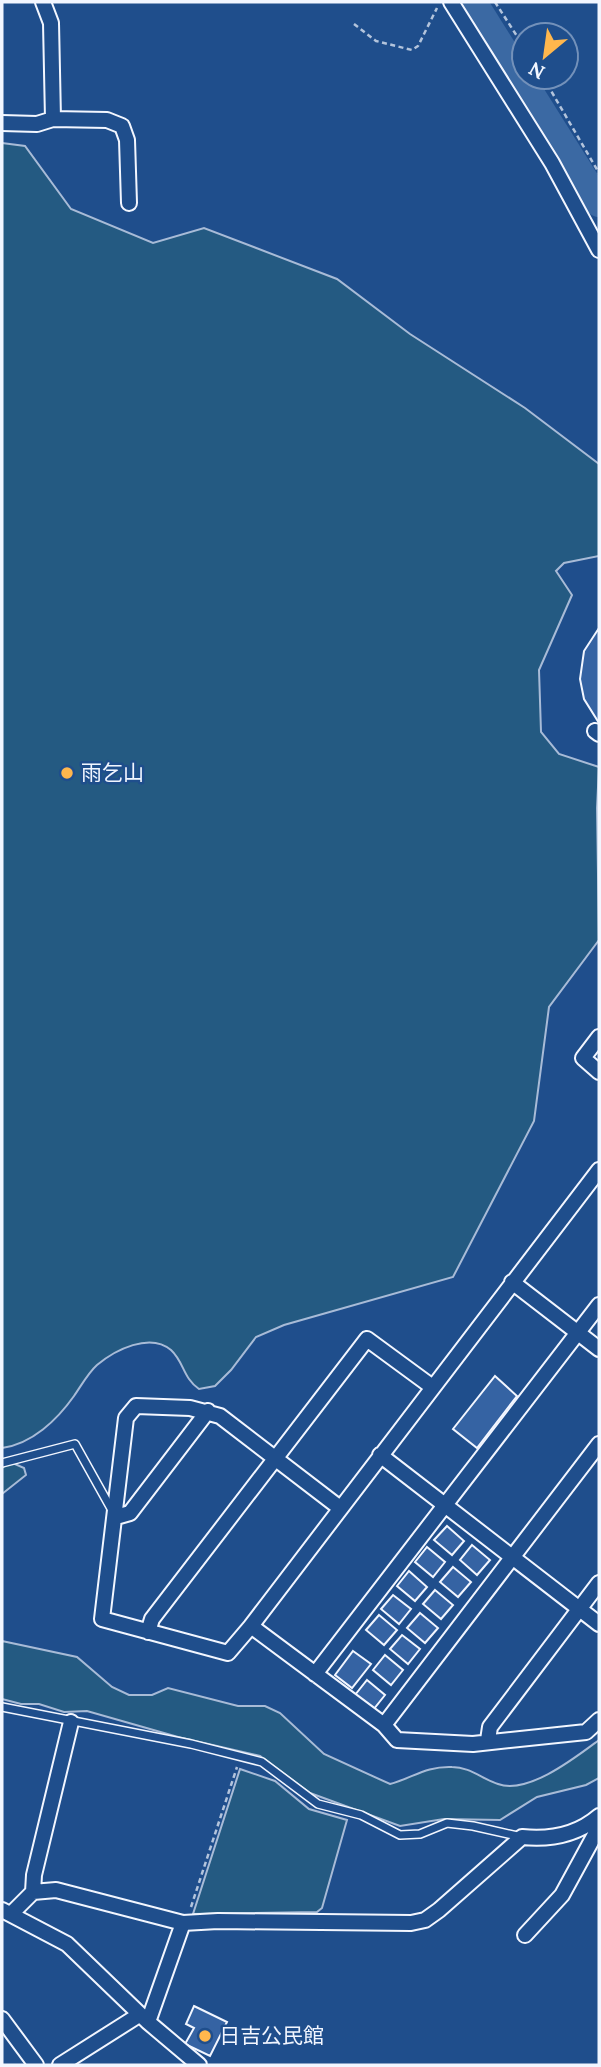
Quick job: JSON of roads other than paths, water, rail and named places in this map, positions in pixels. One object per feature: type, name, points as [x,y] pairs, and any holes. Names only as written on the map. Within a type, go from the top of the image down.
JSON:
[{"type":"street","points":[[43,2],[51,23],[53,119]]},
{"type":"street","points":[[451,2],[552,163],[599,250]]},
{"type":"street","points":[[2,123],[37,124],[53,119],[107,120],[122,125],[127,140],[129,203]]},
{"type":"street","points":[[599,1037],[583,1058],[599,1072]]},
{"type":"street","points":[[340,1508],[220,1416],[208,1411],[136,1406],[126,1418],[102,1619],[228,1653],[251,1626],[380,1455],[431,1386],[599,1170]]},
{"type":"street","points":[[512,1282],[599,1349]]},
{"type":"street","points":[[315,1674],[599,1305]]},
{"type":"street","points":[[148,1632],[152,1619],[367,1339],[431,1386]]},
{"type":"street","points":[[116,1517],[131,1513],[208,1411]]},
{"type":"street","points":[[384,1726],[599,1444]]},
{"type":"street","points":[[380,1455],[599,1624]]},
{"type":"street","points":[[488,1740],[490,1727],[599,1583]]},
{"type":"street","points":[[251,1626],[384,1726],[397,1740],[473,1744],[488,1740],[586,1732],[599,1720]]},
{"type":"street","points":[[33,1892],[34,1875],[71,1722]]},
{"type":"street","points":[[199,2065],[143,2019],[67,1944],[7,1912],[33,1892],[56,1890],[185,1923],[411,1923],[425,1920],[503,1857],[522,1837],[538,1839],[571,1834],[599,1816]]},
{"type":"street","points":[[525,1935],[562,1895],[599,1828]]},
{"type":"street","points":[[60,2065],[143,2019],[185,1923]]},
{"type":"street","points":[[2,2019],[36,2065]]},
{"type":"lane","points":[[2,1463],[75,1444],[116,1517]]},
{"type":"lane","points":[[2,1707],[191,1744],[262,1762],[318,1804],[361,1815],[400,1835],[420,1834],[447,1824],[473,1826],[522,1837]]},
{"type":"waterway","points":[[473,2],[599,203]]},
{"type":"place","name":"雨乞山","points":[[67,773]]},
{"type":"place","name":"日吉公民館","points":[[205,2036]]}]
